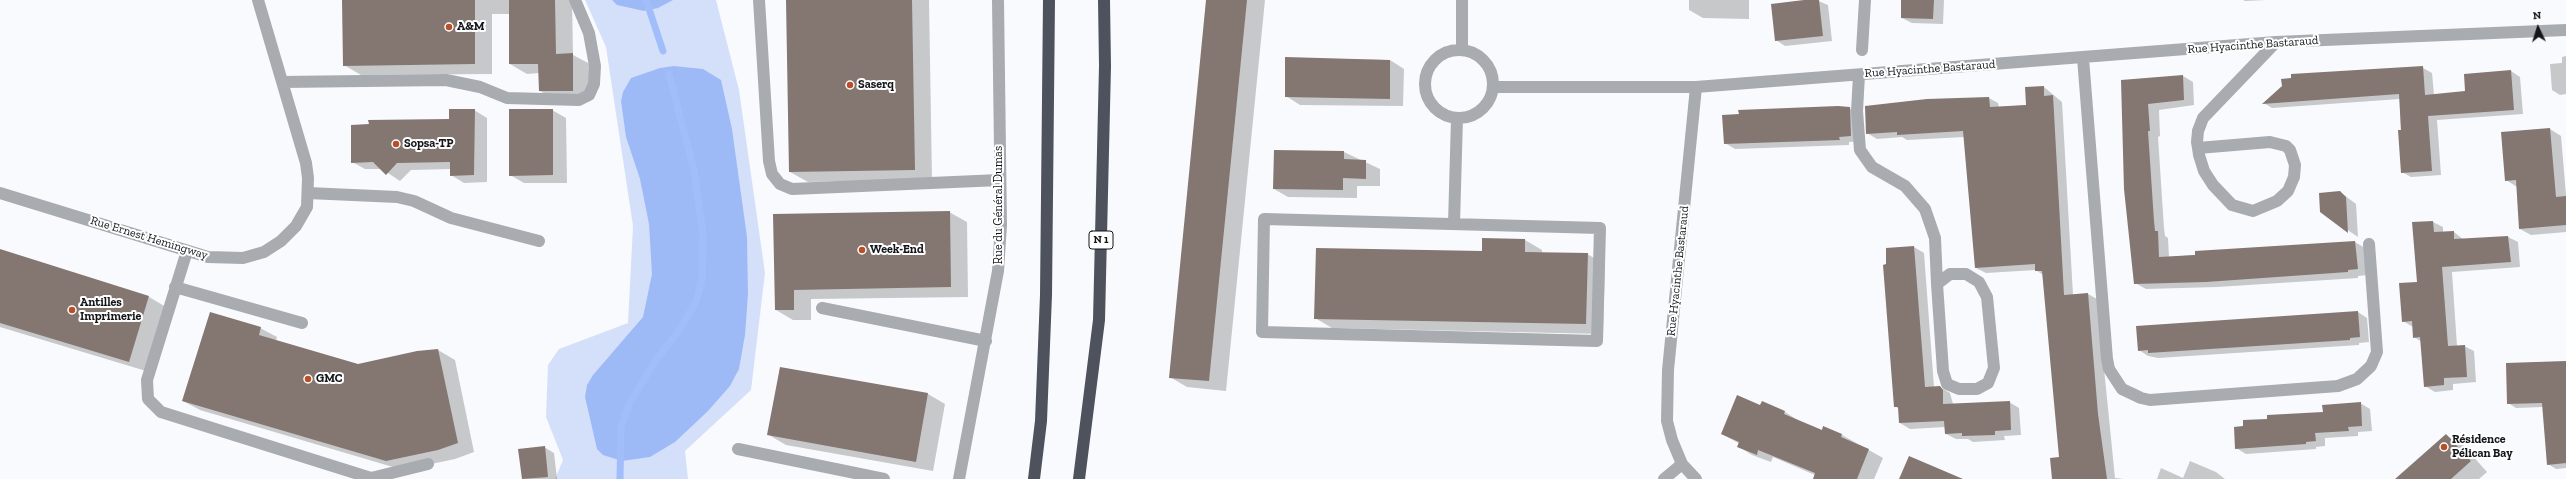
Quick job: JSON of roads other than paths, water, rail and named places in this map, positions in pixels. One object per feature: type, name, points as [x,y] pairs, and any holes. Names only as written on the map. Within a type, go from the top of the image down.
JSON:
[{"type":"highway","points":[[1034,479],[1040,421],[1046,295],[1049,0]]},
{"type":"highway","name":"N 1","points":[[1079,479],[1099,320],[1105,66],[1104,0]]},
{"type":"street","name":"Rue Ernest Hemingway","points":[[0,192],[187,251],[227,259],[243,258],[264,252],[281,241],[296,226],[307,207],[308,193],[306,163],[258,0]]},
{"type":"street","points":[[282,82],[446,80],[480,87],[507,98],[579,100],[589,95],[594,84],[595,66],[589,32],[575,0]]},
{"type":"street","points":[[759,0],[768,161],[772,174],[780,184],[792,189],[1000,180]]},
{"type":"street","name":"Rue du Général Dumas","points":[[959,479],[998,271],[1000,180],[998,0]]},
{"type":"street","points":[[1462,0],[1462,50]]},
{"type":"street","points":[[1862,50],[1865,0]]},
{"type":"street","name":"Rue Hyacinthe Bastaraud","points":[[1696,479],[1682,464],[1672,440],[1667,421],[1668,370],[1696,87],[2276,42],[2566,30]]},
{"type":"street","points":[[2198,148],[2278,142],[2286,146],[2293,157],[2295,165],[2294,177],[2288,191],[2277,201],[2253,211],[2232,205],[2213,185],[2204,171],[2198,148],[2198,131],[2203,118],[2276,42]]},
{"type":"street","points":[[1462,50],[1482,58],[1492,76],[1493,87],[1485,107],[1467,117],[1457,118],[1446,115],[1434,106],[1426,92],[1425,82],[1433,62],[1446,53],[1462,50]]},
{"type":"street","points":[[2083,58],[2107,359],[2109,370],[2122,389],[2141,398],[2150,400],[2338,386],[2357,379],[2371,366],[2377,352],[2369,244]]},
{"type":"street","points":[[1859,75],[1857,118],[1860,150],[1872,167],[1905,186],[1926,209],[1935,238],[1937,284],[1943,371],[1947,384],[1959,390],[1977,389],[1988,383],[1994,368],[1987,297],[1979,282],[1966,274],[1950,274],[1937,284]]},
{"type":"street","points":[[1493,87],[1696,87]]},
{"type":"street","points":[[1454,224],[1457,118]]},
{"type":"street","points":[[308,193],[397,197],[414,200],[451,218],[539,241]]},
{"type":"street","points":[[1264,219],[1454,224],[1600,228],[1597,341],[1262,332],[1264,219]]},
{"type":"street","points":[[187,251],[148,380],[148,399],[161,412],[371,478],[428,464]]},
{"type":"street","points":[[175,287],[302,323]]},
{"type":"street","points":[[822,308],[986,341]]},
{"type":"street","points":[[738,449],[884,479]]},
{"type":"street","points":[[1664,479],[1682,464]]},
{"type":"waterway","points":[[646,0],[663,51]]},
{"type":"waterway","points":[[620,479],[621,427],[630,402],[656,360],[680,329],[696,302],[702,279],[703,236],[694,170],[669,74]]},
{"type":"place","name":"A&M","points":[[449,27]]},
{"type":"place","name":"Saserq","points":[[850,85]]},
{"type":"place","name":"Sopsa-TP","points":[[396,144]]},
{"type":"place","name":"Week-End","points":[[862,250]]},
{"type":"place","name":"Antilles Imprimerie","points":[[72,310]]},
{"type":"place","name":"GMC","points":[[308,379]]},
{"type":"place","name":"Résidence Pélican Bay","points":[[2444,447]]}]
